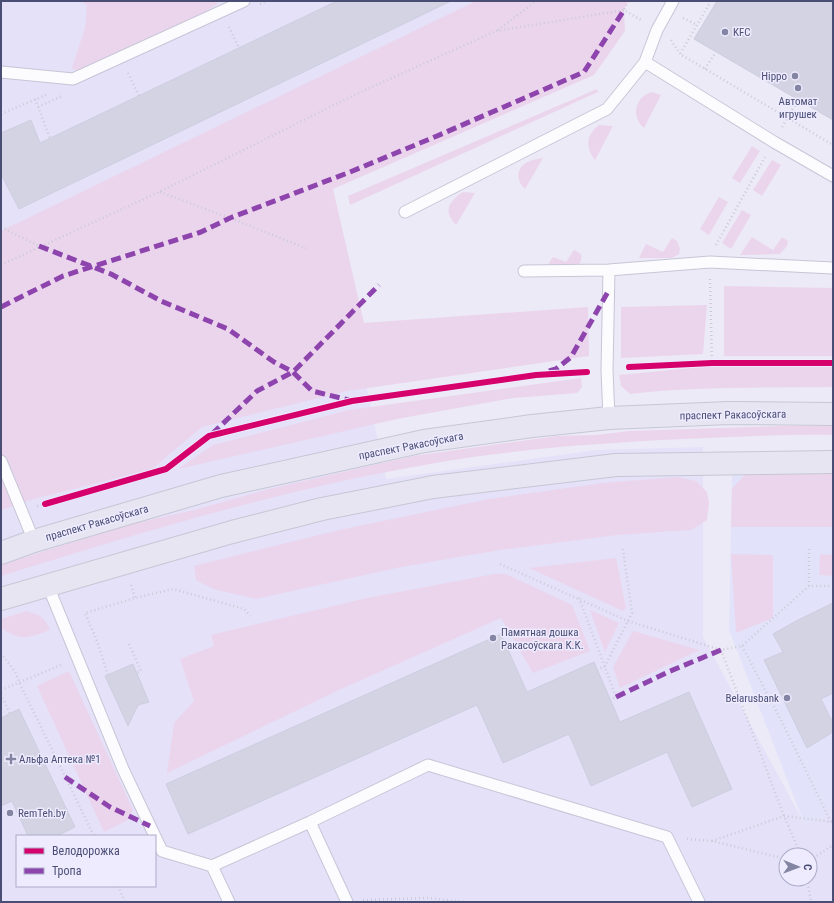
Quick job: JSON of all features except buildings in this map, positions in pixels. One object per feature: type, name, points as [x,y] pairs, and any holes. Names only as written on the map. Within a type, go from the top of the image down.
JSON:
[{"type":"main road","name":"праспект Ракасоўскага","points":[[1,552],[221,486],[424,441],[532,426],[610,418],[730,413],[833,414]]},
{"type":"main road","points":[[1,600],[232,532],[322,509],[432,486],[616,465],[833,462]]},
{"type":"lane","points":[[1,72],[73,78],[244,1]]},
{"type":"lane","points":[[405,212],[607,109],[645,62],[657,30],[673,1]]},
{"type":"lane","points":[[645,62],[774,142],[833,176]]},
{"type":"lane","points":[[524,271],[609,270],[710,262],[833,268]]},
{"type":"lane","points":[[609,270],[607,370],[610,418]]},
{"type":"lane","points":[[1,461],[34,542]]},
{"type":"lane","points":[[48,586],[123,769],[154,835]]},
{"type":"lane","points":[[156,838],[162,851],[212,866],[310,822],[428,765],[667,837],[699,902]]},
{"type":"lane","points":[[310,822],[347,901]]},
{"type":"lane","points":[[212,866],[228,902]]},
{"type":"path","points":[[1,265],[39,246],[159,192],[352,96],[496,31],[536,1]]},
{"type":"path","points":[[624,10],[628,1]]},
{"type":"path","points":[[680,54],[711,1]]},
{"type":"path","points":[[496,31],[624,10],[646,23]]},
{"type":"path","points":[[680,16],[697,25]]},
{"type":"path","points":[[226,20],[239,48]]},
{"type":"path","points":[[668,36],[680,54],[833,145]]},
{"type":"path","points":[[705,69],[716,52]]},
{"type":"path","points":[[126,66],[139,96]]},
{"type":"path","points":[[1,114],[64,87],[73,78]]},
{"type":"path","points":[[35,99],[50,138]]},
{"type":"path","points":[[712,363],[710,262],[714,249],[798,100]]},
{"type":"path","points":[[159,192],[308,249]]},
{"type":"path","points":[[1,227],[39,246]]},
{"type":"path","points":[[629,367],[712,363],[833,363]]},
{"type":"path","points":[[45,504],[166,470],[209,436],[352,401],[536,376],[587,372]]},
{"type":"path","points":[[809,546],[809,586]]},
{"type":"path","points":[[597,670],[605,666],[632,613],[623,548]]},
{"type":"path","points":[[500,564],[628,621],[721,650],[742,646],[809,586],[833,586]]},
{"type":"path","points":[[108,675],[99,646],[85,613],[135,598],[173,589],[244,609],[250,616]]},
{"type":"path","points":[[579,598],[616,697],[610,700]]},
{"type":"path","points":[[129,644],[141,671],[136,673]]},
{"type":"path","points":[[742,646],[832,822]]},
{"type":"path","points":[[721,650],[784,816],[798,847]]},
{"type":"path","points":[[1,653],[16,673],[94,835]]},
{"type":"path","points":[[1,690],[67,662]]},
{"type":"path","points":[[1,694],[10,714]]},
{"type":"path","points":[[712,841],[784,816],[832,822]]},
{"type":"path","points":[[667,837],[712,841],[778,857]]},
{"type":"path","points":[[818,855],[833,845]]},
{"type":"path","points":[[118,887],[126,902]]},
{"type":"path","points":[[808,887],[811,902]]},
{"type":"path","points":[[347,901],[428,898],[465,902]]},
{"type":"shaded area","points":[[1,1],[625,1],[323,180],[386,479],[597,450],[703,447],[703,637],[804,823],[833,814],[833,902],[1,902]]},
{"type":"shaded area","points":[[80,1],[218,1],[217,4],[180,28],[82,73],[72,68],[85,28],[87,5]]},
{"type":"shaded area","points":[[476,1],[628,1],[624,10],[625,31],[594,75],[333,189],[364,323],[588,307],[589,356],[347,391],[202,427],[152,469],[34,499],[1,510],[1,231]]},
{"type":"shaded area","points":[[597,89],[598,92],[350,205],[348,196]]},
{"type":"shaded area","points":[[652,92],[661,95],[644,128],[639,122],[636,111],[638,103],[641,99]]},
{"type":"shaded area","points":[[599,125],[613,126],[595,160],[588,146],[588,141],[591,133]]},
{"type":"shaded area","points":[[752,146],[760,151],[740,183],[732,178]]},
{"type":"shaded area","points":[[543,158],[525,189],[518,178],[518,174],[522,166],[525,163]]},
{"type":"shaded area","points":[[772,160],[781,165],[762,196],[753,190]]},
{"type":"shaded area","points":[[463,192],[475,193],[456,225],[450,215],[449,207],[454,199]]},
{"type":"shaded area","points":[[719,197],[728,202],[709,235],[700,229]]},
{"type":"shaded area","points":[[742,210],[751,215],[731,249],[722,243]]},
{"type":"shaded area","points":[[752,237],[773,250],[782,237],[788,241],[787,246],[780,254],[740,255]]},
{"type":"shaded area","points":[[672,238],[677,241],[680,249],[679,254],[672,258],[639,258],[646,244],[663,252]]},
{"type":"shaded area","points":[[574,250],[581,254],[581,260],[576,266],[545,269],[553,257],[566,262]]},
{"type":"shaded area","points":[[724,286],[833,288],[833,356],[724,356]]},
{"type":"shaded area","points":[[707,305],[703,354],[621,358],[621,307]]},
{"type":"shaded area","points":[[712,366],[833,366],[833,387],[706,389],[655,391],[630,394],[621,386],[619,375]]},
{"type":"shaded area","points":[[581,378],[582,387],[577,393],[513,398],[397,419],[178,469],[213,445],[349,410]]},
{"type":"shaded area","points":[[780,426],[833,426],[833,435],[739,437],[588,445],[493,454],[430,464],[375,474],[267,499],[107,543],[1,576],[1,565],[127,525],[194,510],[269,489],[413,456],[557,436],[596,435],[629,431]]},
{"type":"shaded area","points":[[745,474],[833,474],[833,527],[731,527],[732,489]]},
{"type":"shaded area","points":[[732,475],[833,478],[833,814],[804,823],[729,630]]},
{"type":"shaded area","points":[[678,477],[696,481],[707,492],[709,503],[707,520],[691,530],[617,535],[500,550],[401,567],[256,599],[213,589],[196,580],[194,566],[339,530],[489,499],[603,483]]},
{"type":"shaded area","points":[[731,554],[773,555],[773,618],[736,633]]},
{"type":"shaded area","points":[[820,554],[833,555],[833,576],[819,575]]},
{"type":"shaded area","points":[[616,558],[626,608],[623,611],[529,568]]},
{"type":"shaded area","points":[[494,574],[506,574],[572,605],[590,651],[533,673],[501,618],[339,690],[167,773],[174,723],[194,701],[180,659],[214,646],[211,635],[367,598]]},
{"type":"shaded area","points":[[590,610],[619,623],[605,652]]},
{"type":"shaded area","points":[[27,611],[42,617],[50,630],[30,637],[20,637],[1,628],[1,619]]},
{"type":"shaded area","points":[[633,631],[699,650],[620,688],[613,667]]},
{"type":"shaded area","points":[[69,671],[133,810],[128,820],[104,832],[37,686]]},
{"type":"marked path","points":[[1,307],[63,276],[201,232],[230,218],[350,172],[437,136],[584,72],[624,10]]},
{"type":"marked path","points":[[39,246],[111,274],[161,301],[228,329],[274,362],[293,372],[312,391],[349,400]]},
{"type":"marked path","points":[[212,434],[257,391],[293,372],[379,285]]},
{"type":"marked path","points":[[549,371],[556,369],[571,357],[609,290]]},
{"type":"marked path","points":[[616,697],[668,672],[721,650]]},
{"type":"marked path","points":[[65,777],[110,807],[150,826]]},
{"type":"cycle path","points":[[629,367],[712,363],[833,363]]},
{"type":"cycle path","points":[[45,504],[166,469],[209,436],[352,401],[536,375],[587,372]]},
{"type":"place","name":"KFC","points":[[725,32]]},
{"type":"place","name":"Hippo","points":[[795,76]]},
{"type":"place","name":"Автомат игрушек","points":[[798,88]]},
{"type":"place","name":"Памятная дошка Ракасоўскага К.К.","points":[[493,638]]},
{"type":"place","name":"Belarusbank","points":[[787,698]]},
{"type":"place","name":"Альфа Аптека №1","points":[[11,759]]},
{"type":"place","name":"RemTeh.by","points":[[10,813]]}]
